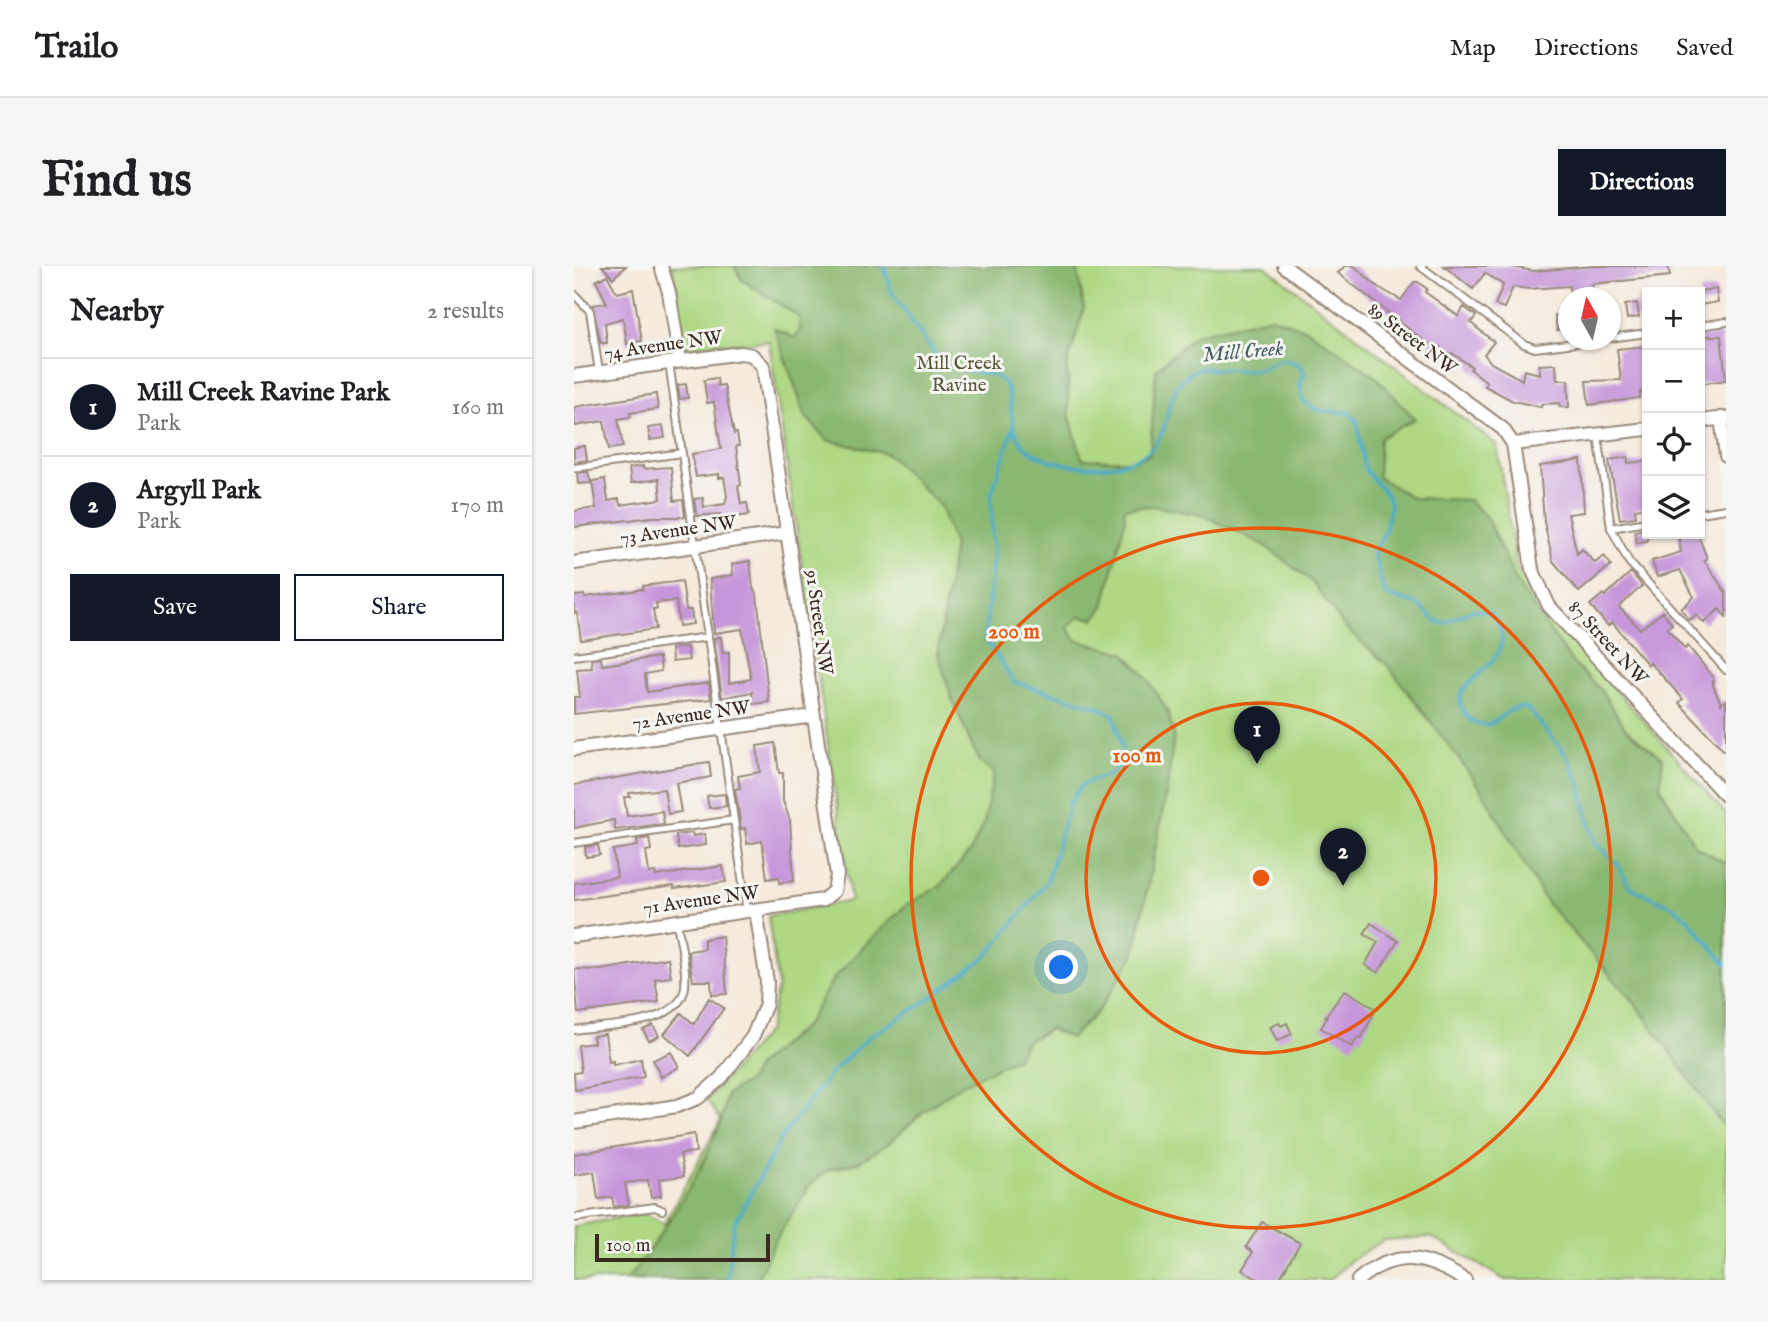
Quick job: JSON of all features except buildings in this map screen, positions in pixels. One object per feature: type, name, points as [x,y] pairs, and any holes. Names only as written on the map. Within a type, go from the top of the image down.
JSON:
[{"type":"street","points":[[661,266],[669,292],[675,362]]},
{"type":"street","name":"89 Street NW","points":[[1284,266],[1503,429],[1513,444]]},
{"type":"street","name":"74 Avenue NW","points":[[574,376],[741,353],[755,358]]},
{"type":"street","name":"91 Street NW","points":[[755,358],[766,378],[814,716],[836,875],[831,895]]},
{"type":"street","points":[[1705,420],[1723,418],[1726,456]]},
{"type":"street","points":[[1513,444],[1642,430]]},
{"type":"street","name":"87 Street NW","points":[[1513,444],[1532,569],[1549,606],[1726,796]]},
{"type":"street","name":"73 Avenue NW","points":[[574,563],[787,533]]},
{"type":"street","name":"72 Avenue NW","points":[[574,749],[814,716]]},
{"type":"street","name":"71 Avenue NW","points":[[574,936],[817,901],[831,895]]},
{"type":"street","points":[[574,1122],[668,1109],[698,1098],[721,1078],[753,1036],[764,1012],[767,995],[752,911]]},
{"type":"street","points":[[1358,1280],[1385,1262],[1406,1258],[1426,1260],[1465,1280]]},
{"type":"lane","points":[[1420,266],[1524,344],[1535,348],[1558,345]]},
{"type":"lane","points":[[574,293],[590,311],[599,372]]},
{"type":"lane","points":[[1705,325],[1726,322]]},
{"type":"lane","points":[[1621,337],[1642,334]]},
{"type":"lane","points":[[675,362],[682,453],[695,546],[734,820],[752,911]]},
{"type":"lane","points":[[1598,435],[1611,527],[1629,562],[1726,670]]},
{"type":"lane","points":[[574,468],[682,453]]},
{"type":"lane","points":[[1705,512],[1726,509]]},
{"type":"lane","points":[[1611,527],[1642,523]]},
{"type":"lane","points":[[574,656],[708,637]]},
{"type":"lane","points":[[574,843],[734,820]]},
{"type":"lane","points":[[574,1030],[656,1018],[670,1012],[682,998],[685,984],[677,921]]},
{"type":"lane","points":[[574,1218],[656,1207],[662,1210]]},
{"type":"green space","points":[[672,266],[1265,266],[1497,445],[1516,566],[1538,602],[1726,814],[1726,1280],[1505,1280],[1431,1237],[1384,1240],[1351,1260],[1330,1280],[574,1280],[574,1226],[645,1213],[664,1224],[721,1120],[707,1100],[768,1031],[778,986],[768,916],[851,901],[769,341],[686,347]]},
{"type":"green space","name":"Mill Creek Ravine","points":[[734,266],[1077,266],[1084,308],[1067,366],[1069,414],[1082,459],[1134,461],[1150,454],[1156,370],[1196,334],[1272,317],[1308,330],[1376,377],[1415,419],[1380,438],[1378,477],[1413,498],[1469,500],[1487,518],[1518,585],[1572,662],[1600,689],[1626,729],[1663,759],[1660,787],[1696,847],[1726,863],[1726,1130],[1634,1002],[1546,902],[1484,794],[1447,743],[1388,666],[1345,627],[1312,582],[1263,544],[1202,515],[1152,506],[1124,508],[1125,520],[1104,606],[1094,619],[1080,616],[1067,627],[1076,640],[1124,653],[1145,675],[1168,712],[1174,735],[1167,790],[1134,955],[1099,1010],[1071,1038],[1050,1029],[1027,1041],[1017,1058],[961,1085],[924,1111],[889,1143],[859,1162],[828,1170],[810,1185],[776,1239],[757,1280],[627,1280],[672,1216],[702,1165],[714,1140],[727,1094],[750,1080],[757,1066],[807,1024],[833,979],[869,941],[906,905],[940,886],[970,852],[984,822],[994,773],[980,761],[973,748],[952,699],[938,653],[954,545],[940,506],[888,454],[827,440],[806,417],[774,328],[795,338],[800,330],[799,317],[742,280]]},
{"type":"waterway","name":"Mill Creek","points":[[884,266],[892,293],[940,361],[955,369],[991,374],[1003,381],[1009,395],[1017,435],[1032,452],[1048,460],[1066,464],[1107,466],[1142,456],[1161,436],[1177,386],[1197,369],[1253,370],[1284,360],[1301,365],[1305,374],[1300,384],[1303,400],[1317,410],[1350,413],[1357,421],[1365,470],[1387,495],[1390,506],[1386,529],[1374,553],[1383,589],[1388,596],[1417,604],[1436,621],[1444,623],[1473,610],[1491,612],[1499,625],[1501,647],[1496,656],[1462,691],[1461,704],[1466,715],[1475,723],[1488,725],[1511,710],[1527,708],[1566,754],[1580,784],[1594,841],[1618,865],[1630,887],[1674,907],[1689,920],[1726,964]]},
{"type":"waterway","points":[[727,1280],[734,1224],[784,1134],[832,1072],[869,1037],[920,1005],[986,957],[1047,882],[1070,802],[1083,784],[1113,773],[1121,763],[1122,747],[1114,715],[1096,706],[1014,682],[985,638],[993,559],[991,495],[1013,429]]},
{"type":"place","name":"Mill Creek Ravine Park","points":[[1257,764]]},
{"type":"place","name":"Argyll Park","points":[[1343,886]]}]
